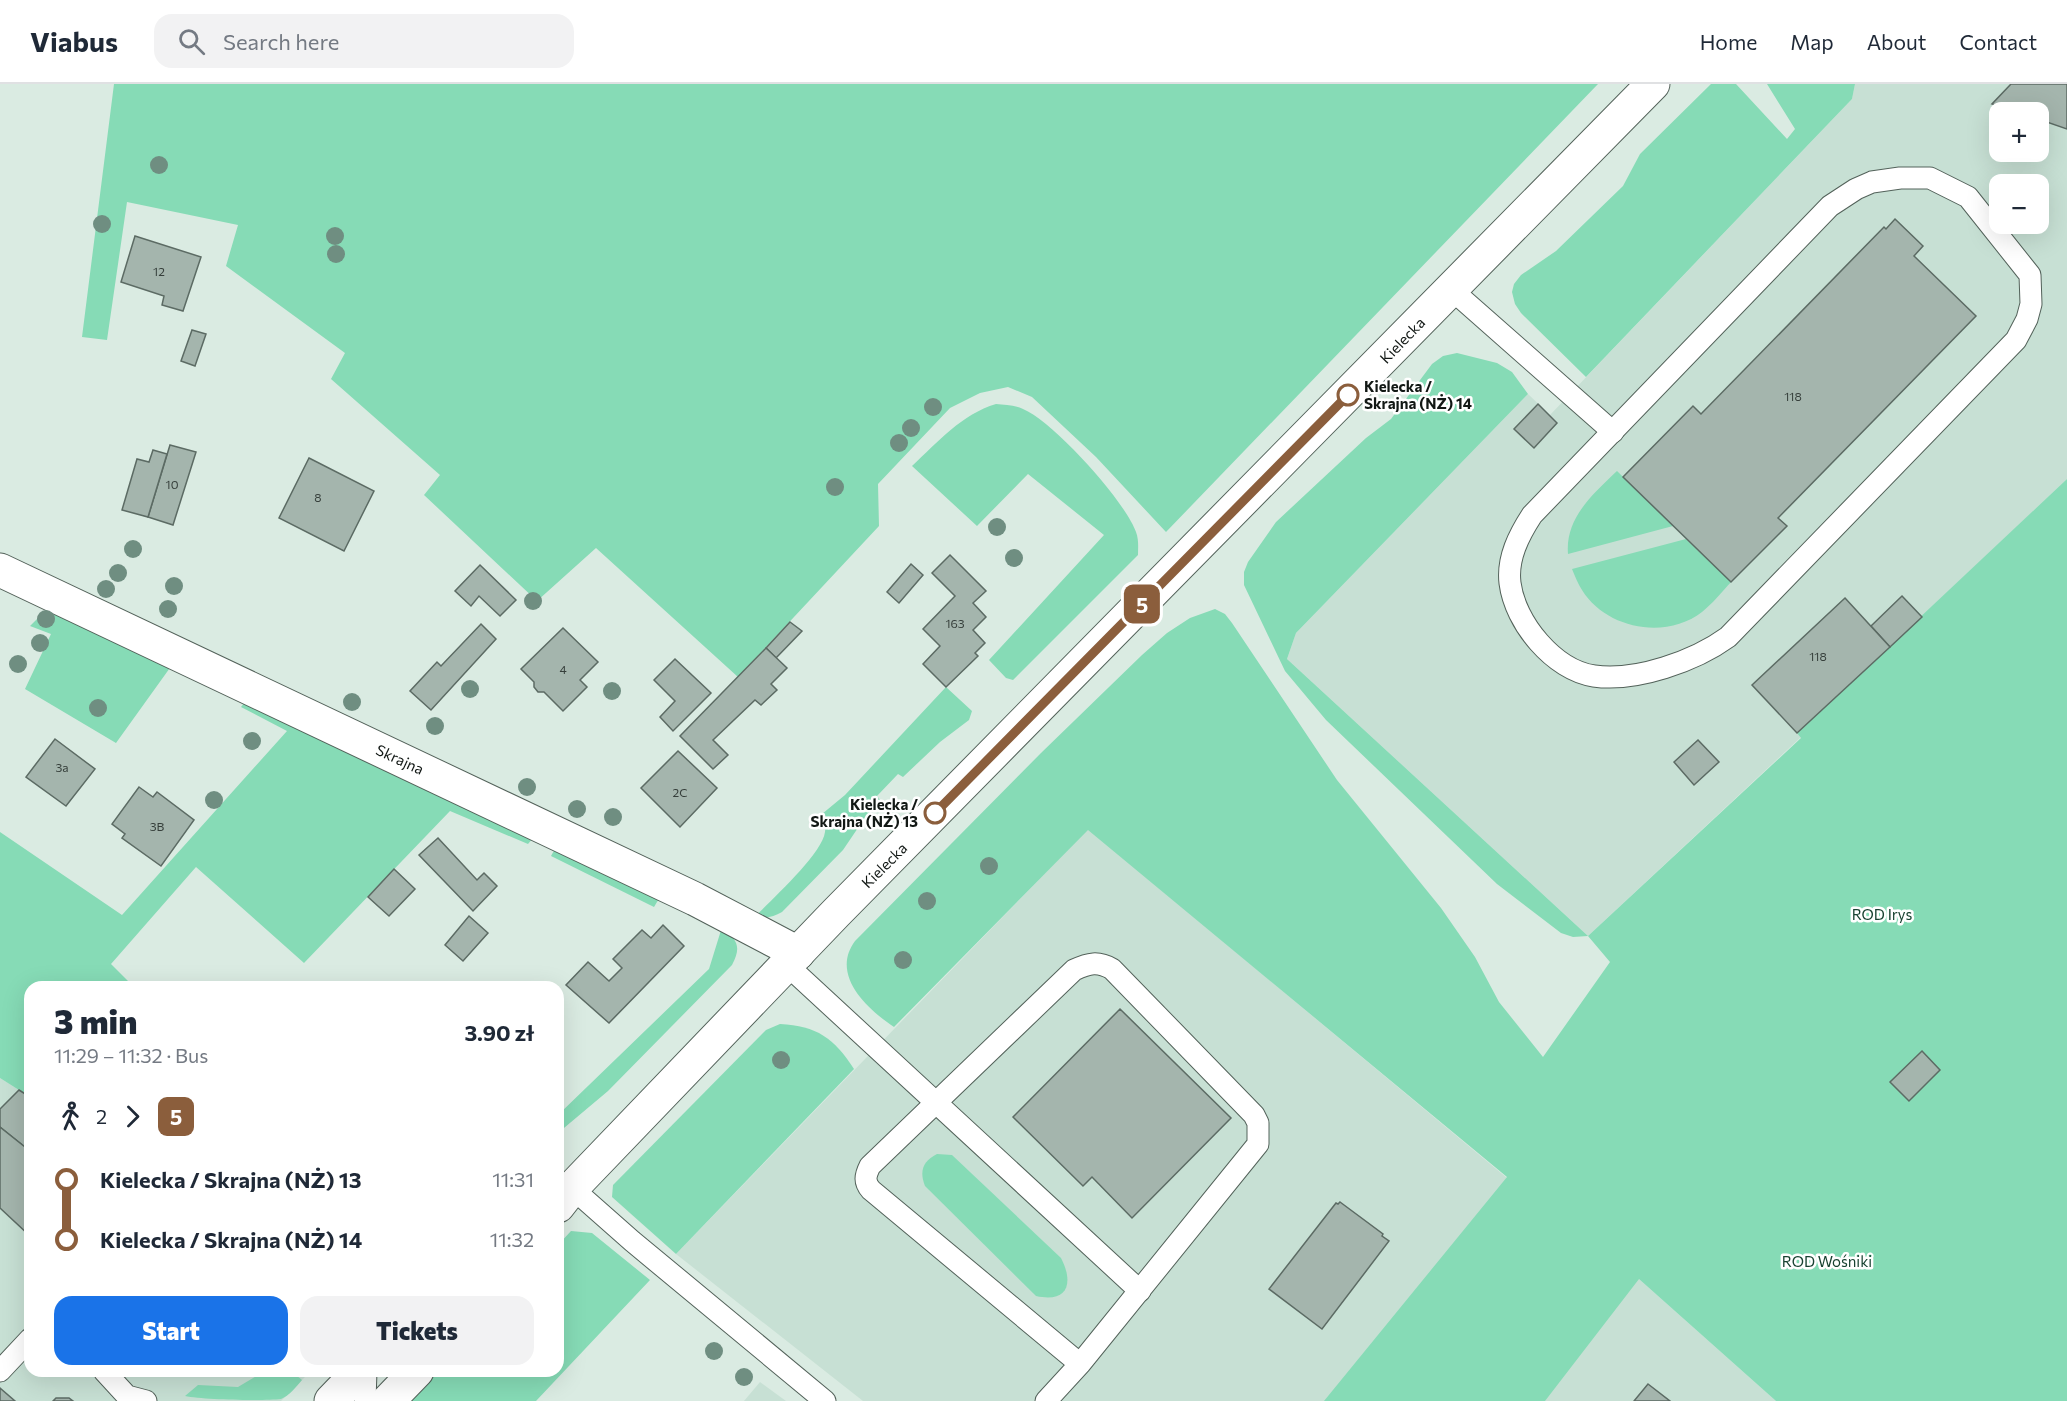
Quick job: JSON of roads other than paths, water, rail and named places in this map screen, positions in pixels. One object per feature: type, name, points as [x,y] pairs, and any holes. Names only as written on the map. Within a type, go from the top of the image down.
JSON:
[{"type":"main road","name":"Kielecka","points":[[564,1196],[792,959],[1653,84]]},
{"type":"main road","name":"Skrajna","points":[[0,570],[695,898],[792,959]]},
{"type":"main road","points":[[388,1401],[411,1377]]},
{"type":"lane","points":[[1900,178],[1930,178],[1968,197],[2030,274],[2031,304],[2027,319],[2016,340],[1728,637],[1714,647],[1689,659],[1658,669],[1625,676],[1594,676],[1571,669],[1537,642],[1519,613],[1510,584],[1511,561],[1519,535],[1532,515],[1613,432],[1830,206],[1856,189],[1872,182],[1900,178]]},
{"type":"lane","points":[[1452,290],[1613,432]]},
{"type":"lane","points":[[792,959],[936,1103],[1140,1291]]},
{"type":"lane","points":[[1046,1401],[1080,1364],[1258,1144],[1258,1123],[1254,1115],[1112,969],[1102,963],[1086,964],[1074,970],[870,1166],[866,1174],[866,1184],[1080,1364]]},
{"type":"lane","points":[[564,1198],[632,1241],[825,1401]]},
{"type":"lane","points":[[0,1371],[24,1345]]},
{"type":"lane","points":[[111,1377],[135,1399]]},
{"type":"lane","points":[[344,1393],[360,1377]]},
{"type":"place","name":"Kielecka / Skrajna (NŻ) 14","points":[[1348,395]]},
{"type":"place","name":"Kielecka / Skrajna (NŻ) 13","points":[[935,813]]},
{"type":"park label","name":"ROD Irys","points":[[1882,914]]},
{"type":"park label","name":"ROD Wośniki","points":[[1827,1261]]}]
